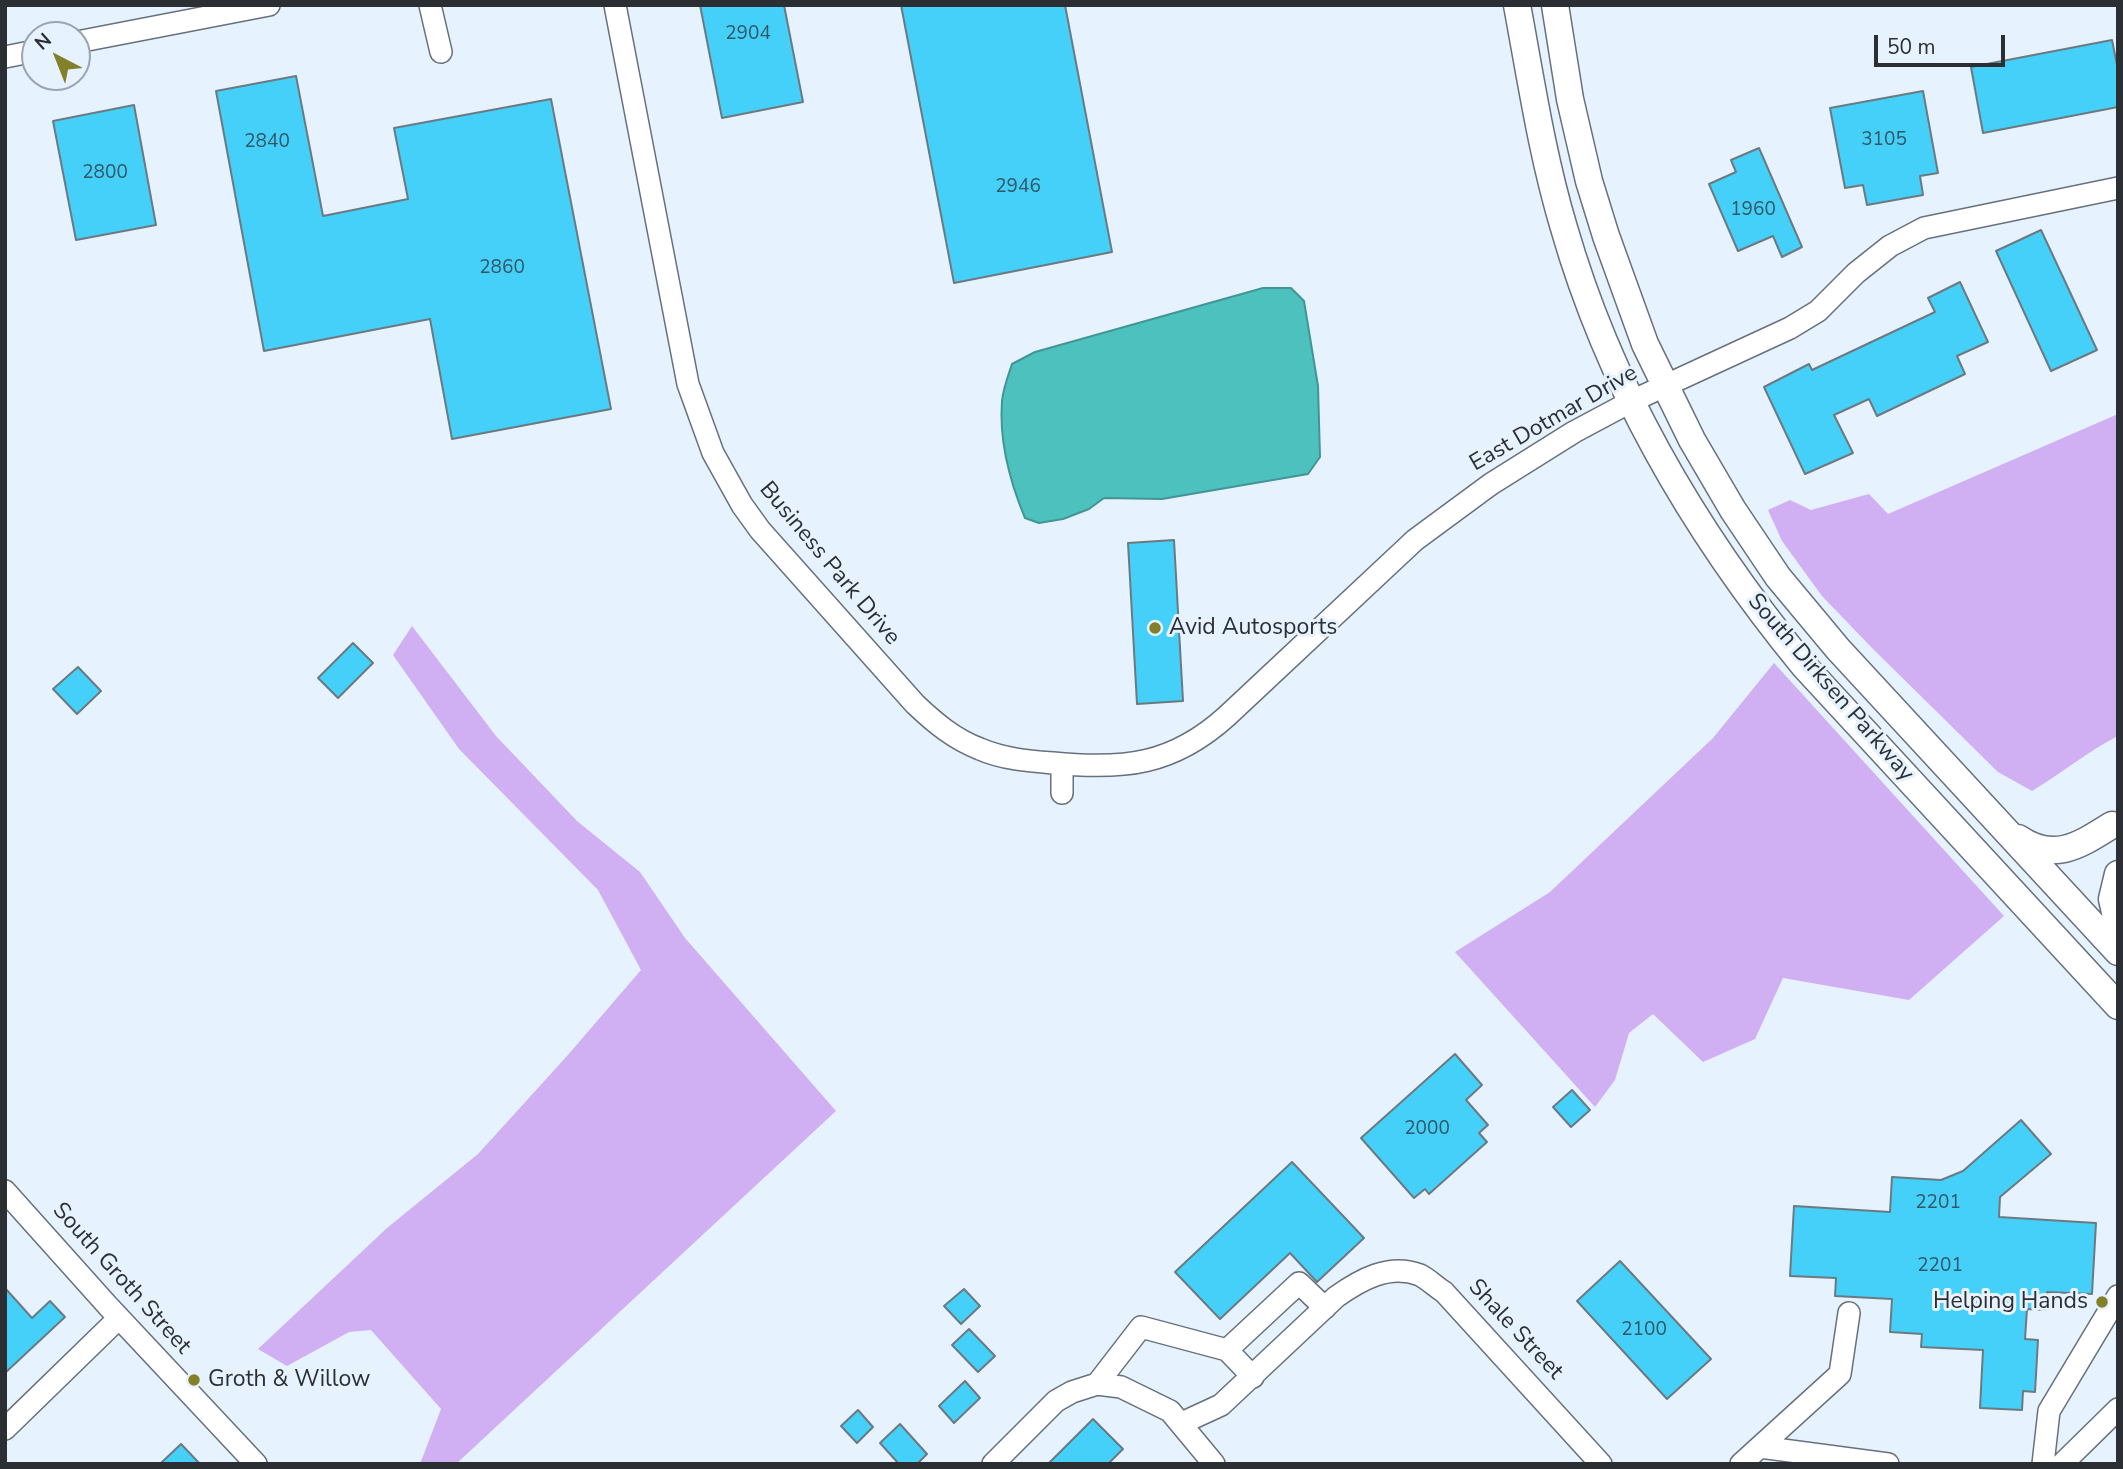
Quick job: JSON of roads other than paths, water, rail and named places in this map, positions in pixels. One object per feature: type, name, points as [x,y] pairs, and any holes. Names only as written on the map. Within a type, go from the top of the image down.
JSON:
[{"type":"main road","name":"South Dirksen Parkway","points":[[1517,5],[1542,143],[1564,228],[1616,369],[1662,462],[1699,524],[1761,613],[1805,667],[2118,1006]]},
{"type":"main road","name":"South Dirksen Parkway","points":[[1555,5],[1570,99],[1589,181],[1626,296],[1664,386],[1733,510],[1778,577],[1838,649],[2118,951]]},
{"type":"main road","points":[[2005,828],[2023,841],[2054,851],[2084,843],[2112,825]]},
{"type":"main road","points":[[2118,874],[2112,899],[2118,926]]},
{"type":"street","points":[[91,39],[269,5]]},
{"type":"street","points":[[430,5],[441,52]]},
{"type":"street","name":"Business Park Drive","points":[[615,5],[688,384],[713,453],[727,480],[760,530],[915,704],[938,726],[958,739],[1001,756],[1062,764]]},
{"type":"street","name":"East Dotmar Drive","points":[[1062,764],[1130,765],[1150,761],[1189,746],[1208,734],[1415,540],[1491,484],[1574,432],[1632,401],[1790,328],[1818,311],[1856,273],[1890,246],[1924,228],[2118,188]]},
{"type":"street","points":[[1062,764],[1062,793]]},
{"type":"street","name":"South Groth Street","points":[[5,1191],[256,1464]]},
{"type":"street","name":"Shale Street","points":[[1325,1308],[1353,1284],[1370,1276],[1388,1271],[1421,1275],[1444,1292],[1601,1464]]},
{"type":"street","points":[[1182,1423],[1221,1405],[1325,1308],[1299,1283],[1227,1350]]},
{"type":"street","points":[[2043,1464],[2049,1411],[2118,1296]]},
{"type":"street","points":[[1741,1464],[1840,1374],[1849,1313]]},
{"type":"street","points":[[5,1429],[119,1318]]},
{"type":"street","points":[[1097,1384],[1141,1327],[1227,1350],[1253,1377]]},
{"type":"street","points":[[993,1464],[1056,1401],[1072,1392],[1097,1384],[1121,1387],[1170,1411],[1214,1464]]},
{"type":"street","points":[[2062,1464],[2118,1409]]},
{"type":"street","points":[[1760,1447],[1888,1464]]},
{"type":"place","name":"Avid Autosports","points":[[1155,628]]},
{"type":"place","name":"Helping Hands","points":[[2102,1302]]},
{"type":"place","name":"Groth & Willow","points":[[194,1380]]}]
